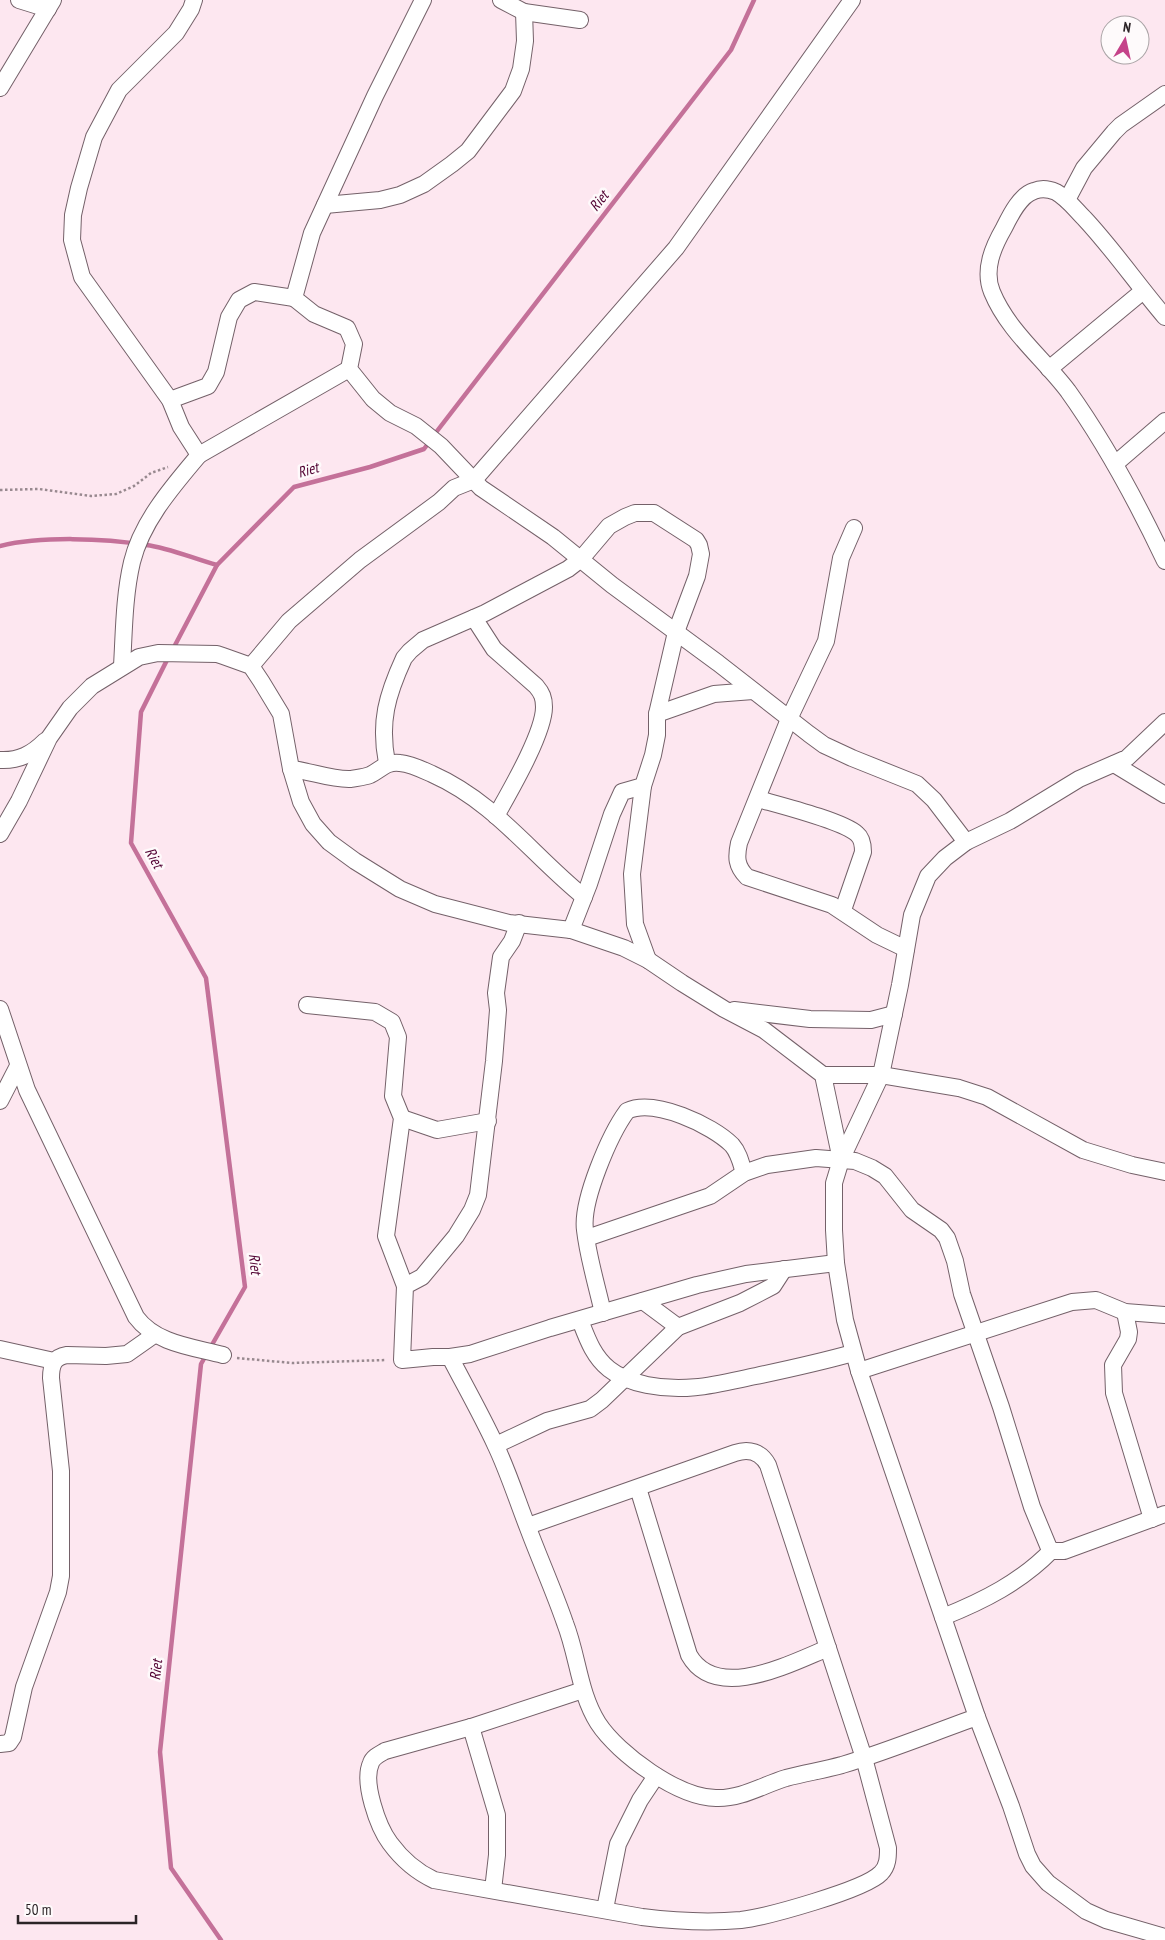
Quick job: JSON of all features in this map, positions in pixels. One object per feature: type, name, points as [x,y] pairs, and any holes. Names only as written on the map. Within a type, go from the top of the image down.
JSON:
[{"type":"street","points":[[0,88],[50,5],[20,0]]},
{"type":"street","points":[[194,0],[191,9],[176,33],[119,90],[94,137],[79,188],[72,240],[82,277],[170,400],[181,427],[199,455]]},
{"type":"street","points":[[294,298],[312,233],[375,96],[423,0]]},
{"type":"street","points":[[501,0],[524,12],[580,20]]},
{"type":"street","points":[[251,666],[284,626],[360,560],[424,514],[454,488],[474,480],[676,248],[852,0]]},
{"type":"street","points":[[325,205],[380,200],[400,195],[424,184],[468,151],[513,91],[521,70],[525,41],[524,12]]},
{"type":"street","points":[[1067,200],[1084,168],[1114,132],[1165,94]]},
{"type":"street","points":[[1165,317],[1098,233],[1067,200],[1049,189],[1032,191],[1024,196],[994,246],[989,267],[989,282],[996,300],[1013,328],[1083,412],[1115,464],[1165,561]]},
{"type":"street","points":[[1049,369],[1143,291]]},
{"type":"street","points":[[122,666],[126,598],[132,561],[148,526],[167,494],[199,455],[348,370],[354,344],[347,328],[314,314],[294,298],[254,292],[239,300],[229,317],[216,372],[208,386],[170,400]]},
{"type":"street","points":[[348,370],[373,399],[390,413],[416,426],[441,446],[481,488],[553,538],[789,719],[824,744],[852,758],[918,784],[934,800],[966,842]]},
{"type":"street","points":[[1115,464],[1165,420]]},
{"type":"street","points":[[387,763],[383,739],[383,720],[396,676],[404,658],[423,640],[474,618],[539,586],[568,569],[581,559],[610,526],[625,517],[635,513],[654,513],[686,533],[699,545],[701,554],[696,576],[676,632],[657,714],[653,755],[643,786],[632,874],[635,924],[648,960]]},
{"type":"street","points":[[854,528],[841,558],[826,641],[789,719],[739,843],[737,854],[740,868],[747,877],[819,900],[843,910],[877,935],[906,949]]},
{"type":"street","points":[[474,618],[489,643],[542,692],[544,702],[544,714],[538,731],[513,785],[496,816]]},
{"type":"street","points":[[0,760],[11,761],[36,750],[49,738],[80,697],[122,666],[140,656],[158,653],[217,654],[251,666],[281,714],[300,802],[313,824],[329,842],[355,861],[415,897],[482,917],[519,924],[572,930],[606,940],[648,960],[724,1009],[764,1030],[824,1075],[881,1075],[959,1088],[988,1097],[1083,1150],[1132,1165],[1165,1172]]},
{"type":"street","points":[[657,714],[714,694],[753,691]]},
{"type":"street","points":[[1165,722],[1127,758],[1079,779],[1010,821],[966,842],[945,858],[928,876],[912,915],[881,1075],[841,1160],[834,1183],[836,1263],[843,1312],[853,1353],[977,1718],[1033,1866],[1048,1882],[1086,1911],[1106,1920],[1165,1938]]},
{"type":"street","points":[[0,834],[19,801],[49,738]]},
{"type":"street","points":[[292,769],[335,778],[352,779],[370,775],[387,763],[409,764],[446,780],[472,796],[496,816],[559,877],[584,897]]},
{"type":"street","points":[[1114,764],[1165,794]]},
{"type":"street","points":[[572,930],[612,814],[622,792],[643,786]]},
{"type":"street","points":[[758,798],[845,827],[860,838],[863,852],[843,910]]},
{"type":"street","points":[[405,1286],[422,1277],[456,1236],[472,1210],[478,1195],[488,1121],[498,1010],[496,992],[501,957],[512,941],[519,924]]},
{"type":"street","points":[[307,1005],[376,1012],[392,1022],[398,1037],[393,1096],[402,1118],[386,1236],[405,1286],[402,1360],[470,1354],[643,1301],[730,1278],[836,1263]]},
{"type":"street","points":[[0,1009],[27,1090],[129,1306],[144,1328],[154,1335],[165,1340],[223,1356]]},
{"type":"street","points":[[724,1009],[810,1019],[871,1020],[894,1014]]},
{"type":"street","points":[[0,1101],[5,1079],[18,1066]]},
{"type":"street","points":[[824,1075],[841,1160]]},
{"type":"street","points":[[604,1313],[585,1229],[586,1206],[600,1166],[622,1117],[627,1111],[639,1107],[653,1108],[698,1122],[731,1144],[739,1156],[744,1174]]},
{"type":"street","points":[[402,1118],[437,1130],[488,1121]]},
{"type":"street","points":[[587,1238],[710,1196],[723,1190],[744,1174],[768,1165],[816,1158],[855,1161],[885,1176],[912,1210],[941,1230],[947,1238],[952,1250],[962,1294],[1032,1507],[1047,1545],[1052,1550],[1064,1551],[1158,1516],[1114,1392],[1113,1365],[1128,1339],[1125,1312]]},
{"type":"street","points":[[496,1445],[547,1421],[590,1409],[602,1400],[678,1327],[740,1302],[773,1286],[784,1269]]},
{"type":"street","points":[[859,1372],[1072,1302],[1096,1300],[1125,1312],[1165,1315]]},
{"type":"street","points":[[643,1301],[678,1327]]},
{"type":"street","points":[[580,1320],[596,1356],[610,1370],[624,1378],[661,1388],[692,1389],[712,1386],[853,1353]]},
{"type":"street","points":[[0,1744],[9,1743],[13,1737],[24,1687],[58,1592],[61,1576],[61,1471],[51,1378],[54,1361],[61,1356],[67,1355],[106,1356],[128,1354],[154,1335]]},
{"type":"street","points":[[0,1349],[54,1361]]},
{"type":"street","points":[[450,1357],[496,1445],[568,1631],[583,1690],[594,1717],[610,1739],[656,1776],[708,1798],[724,1798],[788,1778],[864,1758],[977,1718]]},
{"type":"street","points":[[528,1526],[741,1451],[761,1454],[768,1465],[864,1758],[888,1848],[886,1865],[876,1877],[818,1901],[771,1915],[742,1920],[668,1920],[434,1880],[425,1876],[396,1851],[383,1831],[373,1805],[369,1782],[371,1761],[385,1751],[471,1727],[583,1690]]},
{"type":"street","points":[[638,1488],[690,1655],[696,1664],[710,1674],[720,1677],[738,1678],[784,1665],[828,1648]]},
{"type":"street","points":[[944,1618],[977,1604],[994,1594],[1036,1565],[1052,1550]]},
{"type":"street","points":[[471,1727],[497,1815],[497,1855],[493,1890]]},
{"type":"street","points":[[605,1910],[618,1844],[640,1800],[656,1776]]},
{"type":"path","points":[[0,490],[39,489],[91,496],[116,494],[134,486],[151,473],[175,464]]},
{"type":"path","points":[[223,1356],[292,1363],[402,1360]]},
{"type":"waterway","name":"Riet","points":[[434,435],[731,50],[754,0]]},
{"type":"waterway","name":"Riet","points":[[173,649],[217,565],[294,487],[370,467],[424,449],[430,441]]},
{"type":"waterway","points":[[0,546],[53,539],[111,541],[155,546],[217,565]]},
{"type":"waterway","name":"Riet","points":[[169,656],[141,712],[131,843],[206,978],[245,1287],[201,1364],[160,1752],[171,1868],[221,1940]]}]
